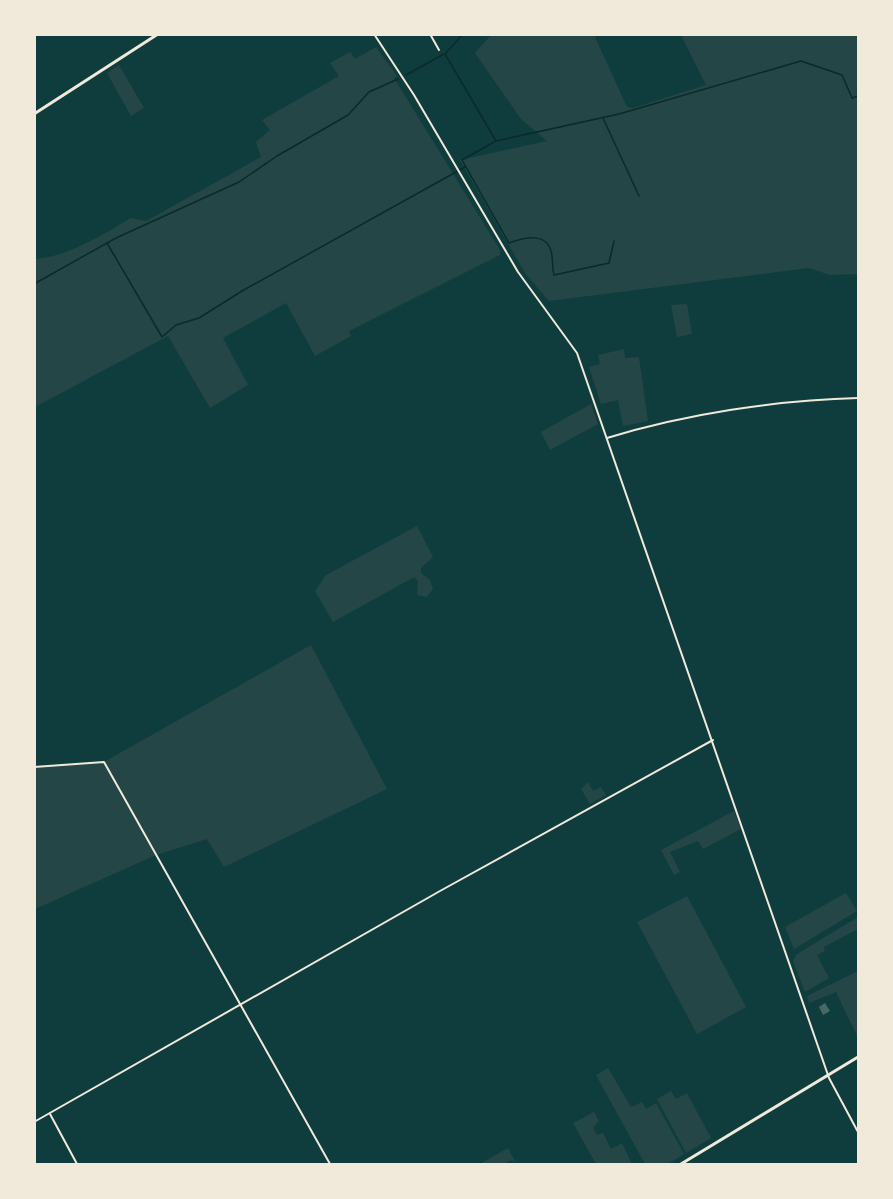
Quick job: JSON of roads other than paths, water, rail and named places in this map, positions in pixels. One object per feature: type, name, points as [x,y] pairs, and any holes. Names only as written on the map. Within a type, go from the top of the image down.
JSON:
[{"type":"main road","points":[[34,114],[158,34]]},
{"type":"main road","points":[[681,1164],[858,1057]]},
{"type":"street","points":[[374,34],[408,85],[518,272],[573,345],[713,740],[828,1075],[858,1132]]},
{"type":"street","points":[[430,34],[439,50]]},
{"type":"street","points":[[607,438],[687,418],[806,402],[858,398]]},
{"type":"street","points":[[34,1122],[713,740]]},
{"type":"street","points":[[34,766],[104,762],[330,1164]]},
{"type":"street","points":[[50,1114],[77,1164]]},
{"type":"waterway","points":[[463,34],[445,54],[496,141]]},
{"type":"waterway","points":[[406,75],[444,54]]},
{"type":"waterway","points":[[614,241],[609,263],[554,275],[550,248],[541,239],[529,238],[509,243],[462,160],[496,141],[619,114],[801,61],[842,75],[852,98],[858,96]]},
{"type":"waterway","points":[[34,284],[116,238],[239,182],[277,156],[348,115],[369,92],[398,79]]},
{"type":"waterway","points":[[603,118],[639,196]]},
{"type":"waterway","points":[[107,243],[162,337],[176,325],[199,318],[242,291],[465,167]]}]
